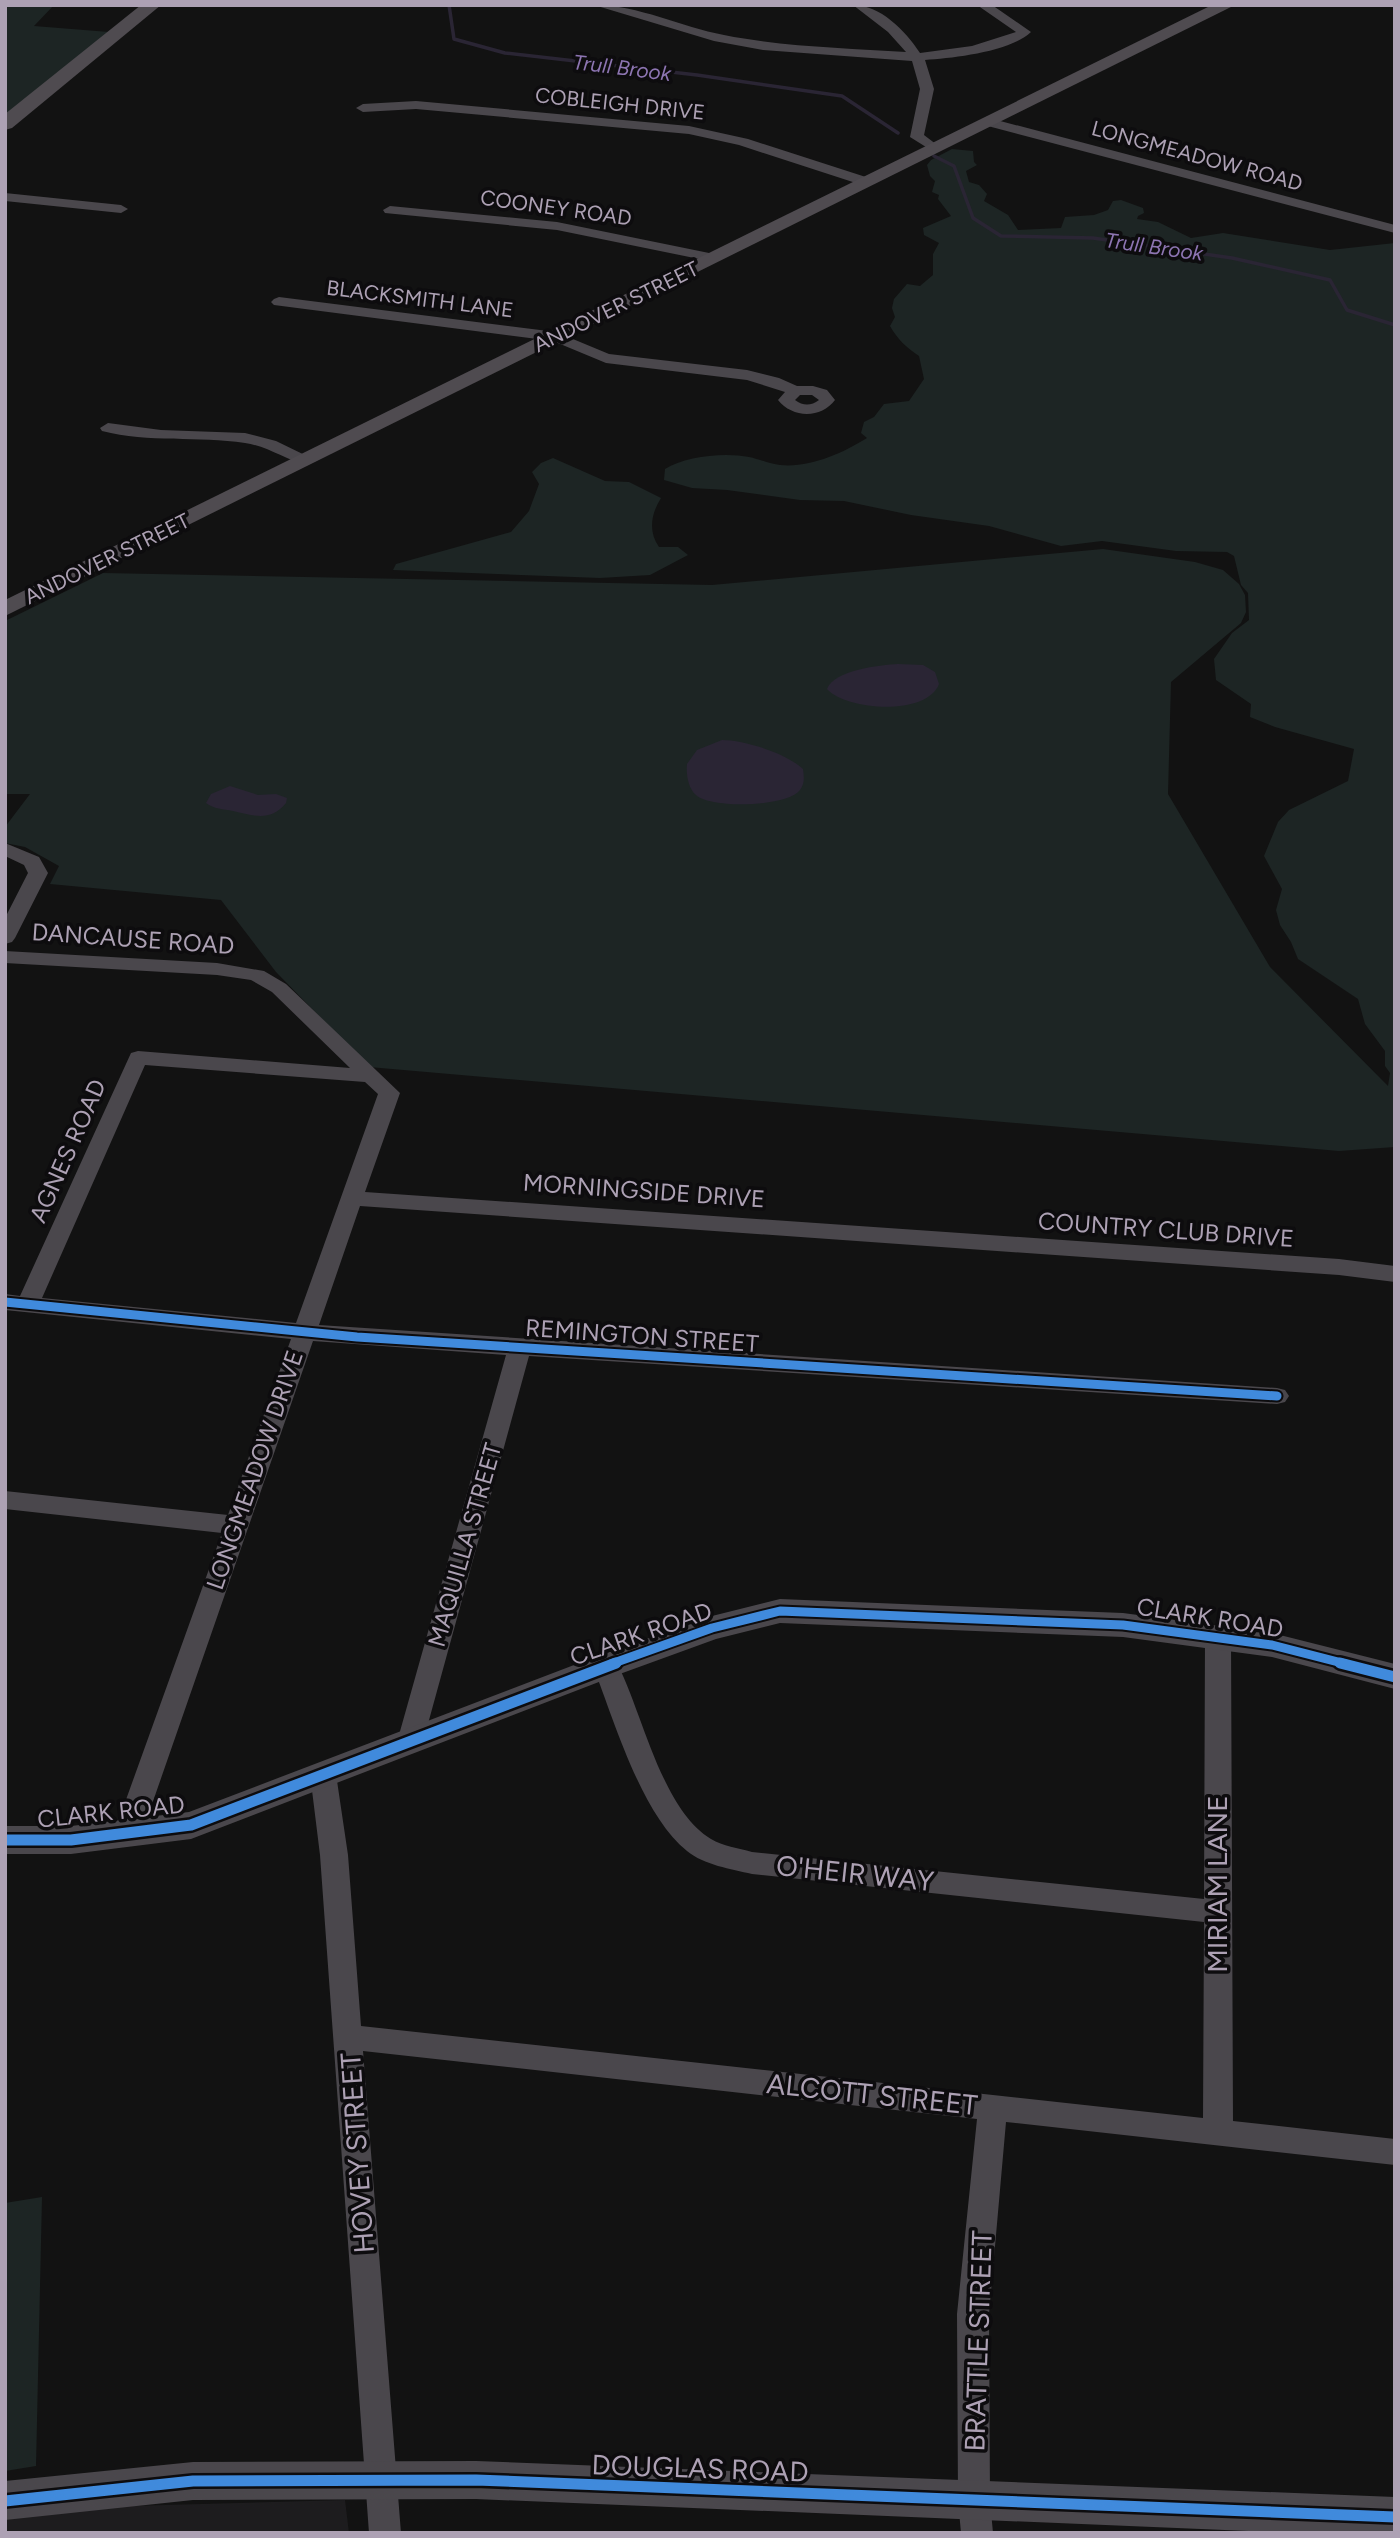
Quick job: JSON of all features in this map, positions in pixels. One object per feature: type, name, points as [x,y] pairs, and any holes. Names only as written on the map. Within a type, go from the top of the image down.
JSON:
[{"type":"main road","points":[[5,124],[152,5]]},
{"type":"main road","name":"ANDOVER STREET","points":[[5,609],[1226,5]]},
{"type":"street","points":[[600,5],[719,38],[763,47],[916,57],[989,45],[1025,32],[983,5]]},
{"type":"street","points":[[859,5],[881,19],[916,57],[927,87],[917,137],[934,148]]},
{"type":"street","name":"COBLEIGH DRIVE","points":[[363,108],[416,105],[690,130],[743,142],[867,182]]},
{"type":"street","name":"LONGMEADOW ROAD","points":[[989,122],[1395,229]]},
{"type":"street","points":[[5,197],[121,209]]},
{"type":"street","name":"COONEY ROAD","points":[[390,210],[557,226],[714,258]]},
{"type":"street","name":"BLACKSMITH LANE","points":[[279,302],[556,337]]},
{"type":"street","points":[[556,337],[591,354],[606,358],[747,375],[772,381],[795,391]]},
{"type":"street","points":[[108,428],[161,435],[245,438],[270,444],[307,460]]},
{"type":"street","points":[[5,849],[32,861],[38,873],[5,938]]},
{"type":"street","name":"DANCAUSE ROAD","points":[[5,957],[218,969],[257,975],[279,988],[370,1076]]},
{"type":"street","name":"AGNES ROAD","points":[[17,1303],[138,1058],[370,1076]]},
{"type":"street","name":"LONGMEADOW DRIVE","points":[[128,1833],[389,1093],[370,1076]]},
{"type":"street","name":"MORNINGSIDE DRIVE","points":[[351,1198],[688,1220],[934,1240]]},
{"type":"street","name":"COUNTRY CLUB DRIVE","points":[[934,1240],[1339,1267],[1395,1274]]},
{"type":"street","name":"REMINGTON STREET","points":[[17,1303],[304,1332],[520,1348],[1277,1396]]},
{"type":"street","name":"MAQUILLA STREET","points":[[410,1742],[520,1348]]},
{"type":"street","points":[[5,1500],[236,1525]]},
{"type":"street","name":"CLARK ROAD","points":[[5,1840],[71,1840],[191,1825],[606,1666],[712,1628],[780,1611],[1123,1625],[1272,1645],[1395,1677]]},
{"type":"street","name":"MIRIAM LANE","points":[[1218,1637],[1218,2132]]},
{"type":"street","name":"O'HEIR WAY","points":[[606,1666],[663,1804],[680,1828],[699,1845],[724,1856],[752,1863],[1033,1890],[1217,1912]]},
{"type":"street","name":"HOVEY STREET","points":[[323,1774],[334,1855],[385,2533]]},
{"type":"street","name":"ALCOTT STREET","points":[[348,2037],[1395,2152]]},
{"type":"street","name":"BRATTLE STREET","points":[[976,2516],[973,2315],[993,2107]]},
{"type":"street","name":"DOUGLAS ROAD","points":[[5,2501],[193,2481],[476,2480],[652,2490],[976,2516],[1395,2517]]},
{"type":"shaded area","points":[[5,5],[54,5],[34,26],[109,32],[5,116]]},
{"type":"shaded area","points":[[952,149],[973,151],[977,165],[966,171],[969,182],[979,185],[987,194],[984,201],[1008,215],[1018,230],[1061,228],[1065,217],[1094,215],[1108,210],[1113,201],[1121,200],[1143,208],[1144,213],[1137,219],[1158,222],[1191,238],[1223,233],[1330,250],[1395,243],[1395,1147],[1339,1151],[369,1067],[276,972],[221,900],[50,884],[59,866],[25,847],[5,843],[5,827],[30,794],[5,794],[5,621],[103,573],[712,585],[1103,549],[1195,562],[1223,570],[1239,584],[1245,595],[1246,612],[1241,623],[1171,682],[1168,794],[1270,967],[1388,1086],[1390,1073],[1385,1066],[1385,1051],[1365,1024],[1358,999],[1298,959],[1280,925],[1276,910],[1282,889],[1264,856],[1278,822],[1289,810],[1348,781],[1354,749],[1275,727],[1250,717],[1251,704],[1216,680],[1214,659],[1232,633],[1249,620],[1248,593],[1241,585],[1234,556],[1227,552],[1176,551],[1102,541],[1061,546],[989,526],[911,515],[844,501],[800,500],[692,488],[664,480],[665,469],[683,461],[706,456],[739,456],[791,465],[814,462],[867,438],[861,433],[864,422],[874,417],[884,404],[909,401],[924,379],[919,356],[903,343],[890,326],[895,317],[892,308],[894,299],[907,284],[920,286],[933,275],[933,254],[939,243],[924,235],[923,228],[951,216],[938,199],[939,195],[932,192],[935,181],[930,176],[927,165]]},
{"type":"shaded area","points":[[553,458],[605,481],[629,482],[661,498],[652,522],[653,535],[659,547],[678,547],[688,555],[650,575],[600,578],[393,570],[396,564],[511,532],[529,511],[539,484],[532,472],[541,463]]},
{"type":"shaded area","points":[[923,665],[935,672],[939,684],[932,694],[919,701],[886,707],[851,702],[827,689],[831,683],[848,673],[869,667]]},
{"type":"shaded area","points":[[722,740],[764,748],[796,763],[803,769],[802,788],[792,796],[765,803],[732,804],[704,800],[691,789],[687,764],[697,750]]},
{"type":"shaded area","points":[[230,786],[258,795],[276,794],[287,798],[286,803],[274,813],[262,816],[248,815],[206,803],[211,794]]},
{"type":"shaded area","points":[[42,2197],[36,2466],[5,2471],[5,2203]]},
{"type":"shaded area","points":[[345,2500],[349,2533],[5,2533],[5,2516],[92,2507]]},
{"type":"waterway","name":"Trull Brook","points":[[449,5],[454,39],[505,53],[697,75],[842,96],[898,133]]},
{"type":"waterway","name":"Trull Brook","points":[[934,156],[954,166],[973,218],[1001,236],[1093,238],[1232,258],[1330,280],[1347,310],[1395,325]]},
{"type":"cycle path","points":[[5,1302],[357,1337],[1277,1396]]},
{"type":"cycle path","points":[[5,1840],[71,1840],[191,1825],[606,1666],[712,1628],[780,1611],[1123,1625],[1272,1645],[1395,1677]]},
{"type":"cycle path","points":[[5,2501],[193,2481],[476,2480],[1395,2517]]}]
